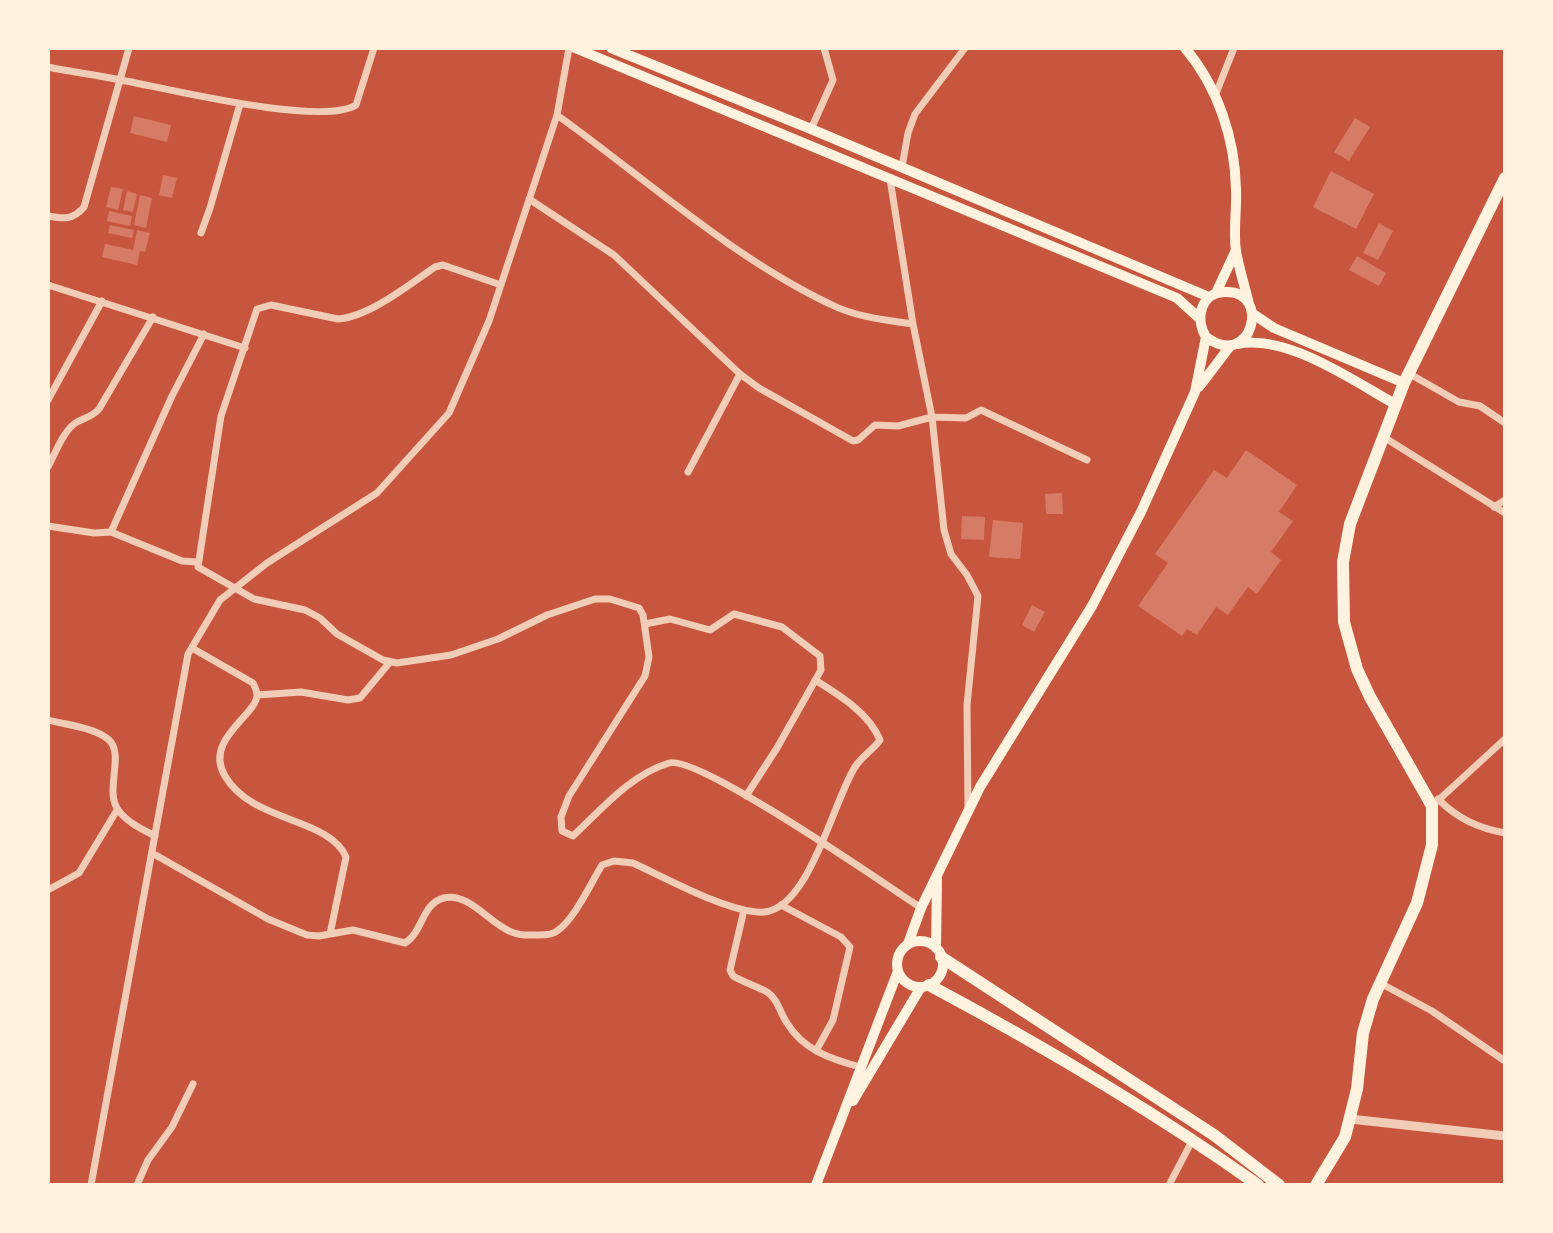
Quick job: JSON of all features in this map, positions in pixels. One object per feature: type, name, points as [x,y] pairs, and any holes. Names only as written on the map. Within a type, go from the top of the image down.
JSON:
[{"type":"highway","points":[[1316,1185],[1345,1137],[1357,1089],[1363,1033],[1380,983],[1424,881],[1432,845],[1435,802],[1370,697],[1357,669],[1344,622],[1343,562],[1350,524],[1406,378],[1505,178]]},
{"type":"highway","points":[[938,953],[1214,1135],[1279,1185]]},
{"type":"highway","points":[[925,986],[1089,1073],[1193,1139],[1258,1185]]},
{"type":"main road","points":[[572,48],[1177,298],[1199,318]]},
{"type":"main road","points":[[611,48],[1213,295],[1235,293],[1274,328],[1406,378]]},
{"type":"main road","points":[[1185,48],[1200,66],[1215,96],[1232,145],[1236,250],[1251,310],[1249,332],[1233,345],[1195,392]]},
{"type":"main road","points":[[1236,250],[1213,295],[1200,310],[1201,329],[1206,337],[1222,345],[1248,342],[1284,348],[1310,358],[1395,404]]},
{"type":"main road","points":[[816,1185],[898,971],[898,956],[908,944],[921,908],[980,787],[1092,606],[1141,512],[1195,392],[1206,337]]},
{"type":"main road","points":[[842,1120],[925,986],[941,973],[937,877]]},
{"type":"main road","points":[[908,944],[927,943],[938,953]]},
{"type":"main road","points":[[898,971],[907,983],[925,986]]},
{"type":"street","points":[[48,216],[63,219],[76,216],[84,207],[129,48]]},
{"type":"street","points":[[48,67],[240,104],[313,112],[349,109],[359,99],[374,48]]},
{"type":"street","points":[[91,1185],[188,654],[220,600],[267,563],[377,493],[449,413],[489,321],[557,115],[572,48]]},
{"type":"street","points":[[811,129],[833,80],[824,48]]},
{"type":"street","points":[[902,167],[915,114],[965,48]]},
{"type":"street","points":[[1215,96],[1234,48]]},
{"type":"street","points":[[201,233],[240,104]]},
{"type":"street","points":[[557,115],[667,198],[786,279],[831,305],[875,318],[913,324]]},
{"type":"street","points":[[890,179],[913,324],[932,417],[944,530],[951,554],[978,596],[967,705],[968,812]]},
{"type":"street","points":[[529,199],[614,255],[740,374],[853,441],[875,425],[898,426],[932,417],[966,418],[986,411],[1087,460]]},
{"type":"street","points":[[501,285],[443,265],[435,267],[395,295],[347,318],[338,319],[271,305],[263,306],[254,314],[221,416],[197,562],[203,571],[254,599],[305,610],[320,618],[337,634],[390,662],[417,662],[451,655],[498,639],[547,615],[595,599],[610,599],[639,608],[645,624],[649,657],[645,676],[569,796],[561,817],[562,831],[573,836],[632,781],[672,761],[697,767],[824,843],[921,908]]},
{"type":"street","points":[[48,285],[245,348]]},
{"type":"street","points":[[48,400],[102,301]]},
{"type":"street","points":[[48,467],[76,422],[92,417],[99,409],[153,317]]},
{"type":"street","points":[[111,532],[172,396],[204,334]]},
{"type":"street","points":[[688,472],[740,374]]},
{"type":"street","points":[[1406,378],[1459,402],[1480,406],[1505,423]]},
{"type":"street","points":[[1382,436],[1505,513]]},
{"type":"street","points":[[1494,507],[1505,500]]},
{"type":"street","points":[[48,526],[94,533],[111,532],[182,561],[197,562]]},
{"type":"street","points":[[645,624],[670,619],[710,630],[734,614],[782,627],[820,656],[821,670],[746,796]]},
{"type":"street","points":[[192,648],[253,683],[257,695],[254,704],[229,731],[221,755],[223,774],[236,791],[260,810],[327,836],[341,846],[346,857],[330,934]]},
{"type":"street","points":[[257,695],[301,692],[348,700],[360,698],[390,662]]},
{"type":"street","points":[[152,853],[268,919],[307,935],[353,930],[405,943],[412,938],[430,905],[440,898],[452,897],[467,902],[513,933],[549,934],[557,931],[568,919],[602,865],[614,861],[633,863],[736,909],[761,913],[775,910],[789,899],[824,843],[855,767],[880,740],[853,707],[815,680]]},
{"type":"street","points":[[48,720],[110,740],[115,750],[112,800],[117,810],[129,821],[155,836]]},
{"type":"street","points":[[1505,739],[1435,802],[1467,822],[1505,833]]},
{"type":"street","points":[[48,890],[79,873],[117,810]]},
{"type":"street","points":[[781,905],[841,937],[850,947],[833,1020],[816,1051]]},
{"type":"street","points":[[744,910],[730,970],[733,976],[768,993],[788,1025],[816,1051],[860,1067]]},
{"type":"street","points":[[1380,983],[1432,1011],[1505,1061]]},
{"type":"street","points":[[137,1185],[148,1160],[172,1127],[193,1084]]},
{"type":"street","points":[[1350,1119],[1505,1136]]},
{"type":"street","points":[[1169,1185],[1193,1139]]},
{"type":"building","points":[[134,116],[171,125],[167,142],[130,133]]},
{"type":"building","points":[[1355,118],[1370,127],[1349,161],[1334,152]]},
{"type":"building","points":[[1331,171],[1374,194],[1356,229],[1313,207]]},
{"type":"building","points":[[163,175],[177,178],[172,198],[159,195]]},
{"type":"building","points":[[111,187],[123,189],[118,210],[106,207]]},
{"type":"building","points":[[127,191],[137,194],[133,212],[123,210]]},
{"type":"building","points":[[140,195],[152,198],[146,228],[134,225]]},
{"type":"building","points":[[109,211],[132,216],[130,226],[107,221]]},
{"type":"building","points":[[1379,223],[1393,231],[1378,260],[1363,253]]},
{"type":"building","points":[[110,225],[134,230],[132,238],[108,233]]},
{"type":"building","points":[[137,230],[150,233],[145,252],[140,251],[137,265],[102,257],[105,244],[133,250]]},
{"type":"building","points":[[1357,256],[1386,273],[1379,286],[1349,270]]},
{"type":"building","points":[[1246,450],[1297,485],[1279,512],[1293,521],[1271,552],[1281,560],[1257,594],[1248,587],[1228,615],[1216,607],[1197,635],[1187,629],[1182,636],[1138,606],[1168,563],[1155,554],[1214,470],[1227,478]]},
{"type":"building","points":[[1062,493],[1063,514],[1046,514],[1045,494]]},
{"type":"building","points":[[962,516],[985,517],[984,540],[961,539]]},
{"type":"building","points":[[993,520],[1023,523],[1020,559],[989,557]]},
{"type":"building","points":[[1032,605],[1045,612],[1034,632],[1022,625]]}]
